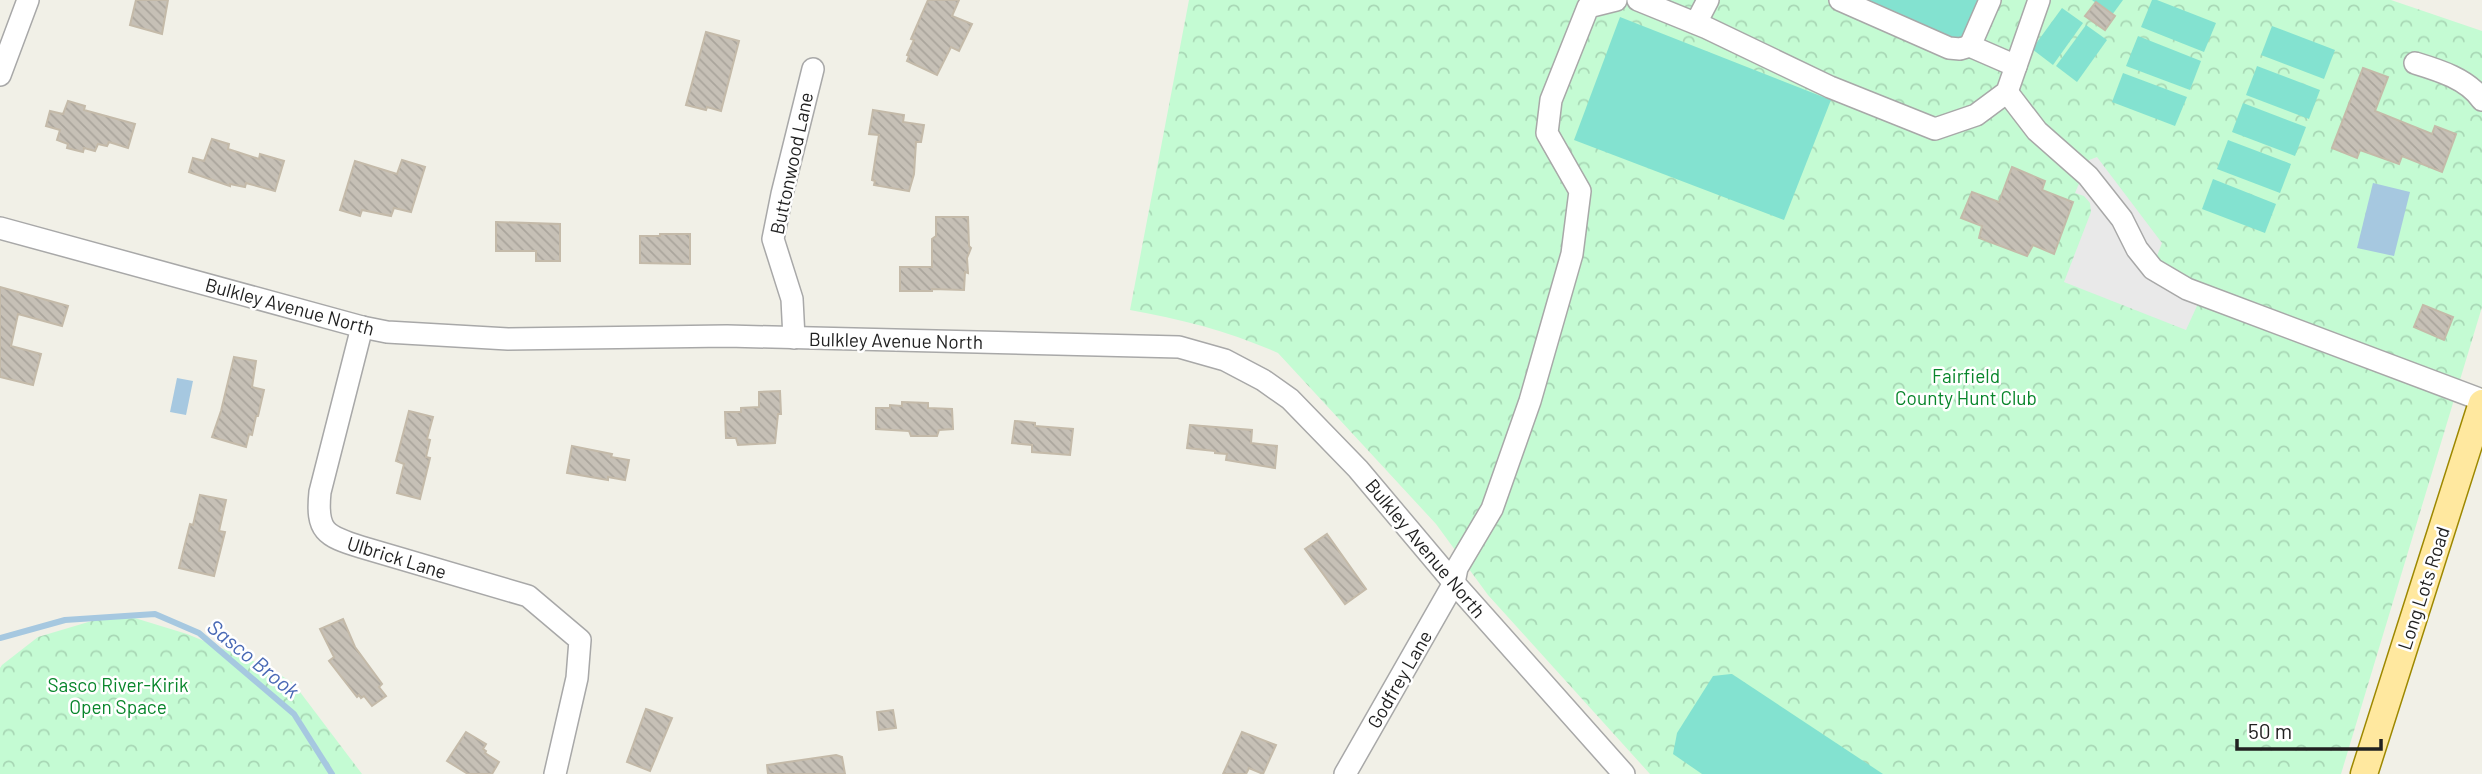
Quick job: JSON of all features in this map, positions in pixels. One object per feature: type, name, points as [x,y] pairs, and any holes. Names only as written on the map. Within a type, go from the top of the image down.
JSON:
[{"type":"main road","name":"Long Lots Road","points":[[2364,774],[2482,401]]},
{"type":"street","points":[[0,75],[28,0]]},
{"type":"street","name":"Godfrey Lane","points":[[1345,774],[1454,583],[1457,568],[1492,509],[1530,401],[1572,254],[1580,191],[1547,133],[1551,100],[1588,7],[1616,0]]},
{"type":"street","points":[[1638,0],[1696,23],[1830,87],[1935,128],[1976,115],[2007,92],[2039,0]]},
{"type":"street","points":[[1696,23],[1708,0]]},
{"type":"street","points":[[1840,0],[1948,48],[1960,50],[1970,46],[1990,0]]},
{"type":"street","points":[[1970,46],[2016,66]]},
{"type":"street","points":[[2415,63],[2446,72],[2477,93],[2482,100]]},
{"type":"street","name":"Buttonwood Lane","points":[[794,338],[792,299],[773,239],[813,69]]},
{"type":"street","points":[[2007,92],[2037,131],[2088,176],[2122,219],[2137,249],[2153,269],[2188,289],[2482,401]]},
{"type":"street","name":"Bulkley Avenue North","points":[[0,228],[387,332],[508,339],[727,336],[1179,347],[1225,360],[1263,380],[1290,399],[1358,469],[1454,583],[1624,774]]},
{"type":"street","name":"Ulbrick Lane","points":[[362,327],[320,492],[318,514],[324,530],[341,541],[528,596],[580,640],[577,677],[555,774]]},
{"type":"green space","name":"Fairfield County Hunt Club","points":[[1189,0],[2391,0],[2482,31],[2482,307],[2341,774],[1650,774],[1488,595],[1436,524],[1278,353],[1205,327],[1130,310]]},
{"type":"green space","name":"Sasco River-Kirik Open Space","points":[[125,615],[187,634],[270,668],[294,684],[362,774],[0,774],[2,665],[38,637],[95,620]]},
{"type":"shaded area","points":[[1854,0],[1981,0],[1963,42]]},
{"type":"shaded area","points":[[2092,0],[2123,0],[2112,15]]},
{"type":"shaded area","points":[[2152,0],[2216,23],[2204,52],[2141,27]]},
{"type":"shaded area","points":[[2062,8],[2083,23],[2053,65],[2032,49]]},
{"type":"shaded area","points":[[1620,17],[1831,100],[1784,220],[1574,140]]},
{"type":"shaded area","points":[[2086,25],[2107,40],[2077,82],[2056,66]]},
{"type":"shaded area","points":[[2272,26],[2335,50],[2324,79],[2261,55]]},
{"type":"shaded area","points":[[2138,36],[2201,61],[2190,90],[2126,66]]},
{"type":"shaded area","points":[[2257,66],[2320,90],[2309,119],[2246,95]]},
{"type":"shaded area","points":[[2123,73],[2187,97],[2175,126],[2112,102]]},
{"type":"shaded area","points":[[2243,103],[2306,127],[2295,156],[2232,132]]},
{"type":"shaded area","points":[[2228,140],[2291,164],[2280,193],[2217,169]]},
{"type":"shaded area","points":[[2097,157],[2162,243],[2155,261],[2206,286],[2186,330],[2064,282],[2091,212],[2090,203],[2084,196],[2075,193],[2089,160]]},
{"type":"shaded area","points":[[2213,179],[2276,204],[2265,233],[2202,209]]},
{"type":"shaded area","points":[[2373,183],[2410,192],[2394,256],[2357,248]]},
{"type":"shaded area","points":[[177,378],[193,381],[186,415],[170,412]]},
{"type":"shaded area","points":[[1732,674],[1883,774],[1702,774],[1673,754],[1677,733],[1713,676]]},
{"type":"building","points":[[136,0],[168,0],[162,34],[130,25]]},
{"type":"building","points":[[928,0],[959,0],[952,16],[972,24],[959,51],[951,47],[937,75],[907,61],[914,40],[911,39]]},
{"type":"building","points":[[2096,2],[2115,16],[2105,30],[2085,16]]},
{"type":"building","points":[[706,32],[739,41],[721,111],[686,105]]},
{"type":"building","points":[[2363,68],[2388,77],[2375,111],[2432,134],[2435,126],[2456,134],[2442,172],[2402,156],[2399,164],[2360,150],[2357,158],[2332,148]]},
{"type":"building","points":[[68,101],[85,106],[84,110],[135,124],[128,148],[109,142],[107,146],[98,144],[95,151],[84,148],[83,152],[67,148],[68,144],[57,140],[60,130],[46,126],[50,111],[63,114]]},
{"type":"building","points":[[873,110],[904,115],[903,122],[924,125],[921,142],[916,142],[914,174],[909,191],[874,185],[875,181],[872,180],[879,135],[869,134]]},
{"type":"building","points":[[212,139],[229,144],[228,149],[259,159],[260,154],[284,161],[275,191],[246,183],[245,187],[230,186],[189,172],[193,158],[204,161]]},
{"type":"building","points":[[402,160],[425,167],[411,212],[394,208],[391,216],[362,210],[360,216],[340,210],[355,161],[397,174]]},
{"type":"building","points":[[2012,167],[2045,181],[2042,190],[2073,202],[2054,254],[2033,245],[2027,256],[1979,238],[1982,226],[1961,218],[1972,192],[1999,202]]},
{"type":"building","points":[[936,217],[968,217],[971,248],[967,258],[968,273],[965,272],[964,290],[900,291],[900,267],[932,267],[932,239],[936,236]]},
{"type":"building","points":[[496,222],[560,224],[560,261],[536,261],[536,251],[496,251]]},
{"type":"building","points":[[690,234],[690,264],[640,263],[640,236]]},
{"type":"building","points":[[0,287],[68,306],[62,326],[18,314],[11,346],[41,354],[33,385],[0,377]]},
{"type":"building","points":[[2423,305],[2453,317],[2444,340],[2414,327]]},
{"type":"building","points":[[234,357],[256,361],[252,387],[264,390],[252,435],[249,434],[246,447],[212,437]]},
{"type":"building","points":[[780,391],[781,414],[778,414],[775,443],[738,445],[736,438],[726,438],[725,412],[741,412],[741,408],[759,407],[759,392]]},
{"type":"building","points":[[902,402],[928,403],[928,408],[952,409],[953,429],[939,430],[937,436],[911,436],[909,431],[876,429],[876,408],[902,406]]},
{"type":"building","points":[[409,411],[433,417],[427,439],[430,440],[426,457],[430,458],[420,499],[397,493],[404,464],[396,461]]},
{"type":"building","points":[[1015,421],[1035,423],[1035,426],[1073,429],[1070,455],[1032,452],[1032,445],[1012,443]]},
{"type":"building","points":[[1190,425],[1252,430],[1251,443],[1277,446],[1275,468],[1226,460],[1227,454],[1215,451],[1187,448]]},
{"type":"building","points":[[572,446],[629,460],[625,480],[567,473]]},
{"type":"building","points":[[200,495],[226,500],[219,531],[225,532],[214,576],[179,568]]},
{"type":"building","points":[[1327,534],[1366,589],[1345,604],[1305,549]]},
{"type":"building","points":[[343,619],[355,647],[382,684],[379,687],[386,696],[372,706],[364,696],[357,697],[329,661],[334,657],[320,629]]},
{"type":"building","points":[[646,709],[672,718],[650,771],[627,762]]},
{"type":"building","points":[[893,710],[896,728],[879,730],[877,712]]},
{"type":"building","points":[[466,732],[486,744],[483,749],[485,753],[499,762],[492,774],[468,774],[447,761]]},
{"type":"building","points":[[1242,732],[1276,745],[1263,774],[1249,768],[1246,774],[1223,774]]},
{"type":"building","points":[[836,755],[842,757],[845,774],[768,774],[767,765]]},
{"type":"waterway","name":"Sasco Brook","points":[[0,638],[65,620],[155,614],[199,633],[294,714],[332,774]]}]
